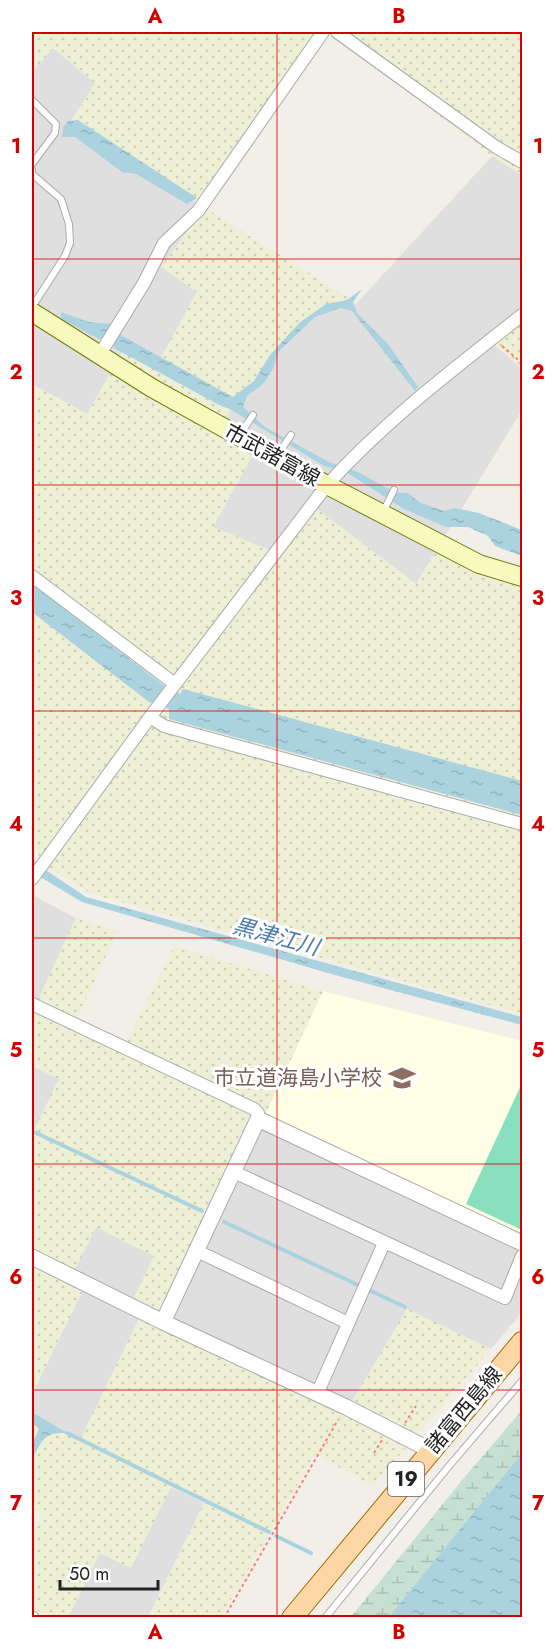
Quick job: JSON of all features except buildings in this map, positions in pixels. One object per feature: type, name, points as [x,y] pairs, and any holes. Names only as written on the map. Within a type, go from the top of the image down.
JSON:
[{"type":"main road","name":"市武諸富線","points":[[32,312],[103,349],[152,388],[243,430],[280,452],[337,474],[385,508],[479,564],[522,577]]},
{"type":"main road","name":"諸富西島線","points":[[292,1617],[522,1342]]},
{"type":"street","points":[[103,349],[144,283],[164,243],[198,211],[323,32]]},
{"type":"street","points":[[337,32],[496,147],[522,162]]},
{"type":"street","points":[[32,878],[175,684],[337,474],[358,451],[420,396],[522,315]]},
{"type":"street","points":[[32,576],[175,684]]},
{"type":"street","points":[[154,713],[164,726],[522,824]]},
{"type":"street","points":[[32,1004],[254,1109],[258,1113],[258,1119],[234,1172],[163,1322]]},
{"type":"street","points":[[258,1119],[522,1243]]},
{"type":"street","points":[[234,1172],[505,1299],[522,1256]]},
{"type":"street","points":[[317,1394],[384,1243]]},
{"type":"street","points":[[197,1251],[348,1323]]},
{"type":"street","points":[[32,1257],[163,1322],[346,1407],[430,1450]]},
{"type":"lane","points":[[32,100],[56,124],[56,133],[32,164]]},
{"type":"lane","points":[[32,170],[33,174],[61,199],[69,224],[70,243],[65,256],[32,307]]},
{"type":"lane","points":[[243,430],[253,415]]},
{"type":"lane","points":[[280,452],[291,435]]},
{"type":"lane","points":[[385,508],[394,490]]},
{"type":"lane","points":[[325,1617],[522,1381]]},
{"type":"path","points":[[492,338],[522,363]]},
{"type":"path","points":[[399,1433],[416,1406]]},
{"type":"path","points":[[224,1617],[346,1407]]},
{"type":"shaded area","points":[[32,32],[330,32],[205,208],[70,124],[95,83],[53,48],[32,72]]},
{"type":"shaded area","points":[[330,32],[522,32],[522,175],[492,156]]},
{"type":"shaded area","points":[[52,47],[95,83],[70,123],[205,208],[161,267],[197,292],[156,367],[125,347],[87,414],[32,384],[32,72]]},
{"type":"shaded area","points":[[492,156],[522,175],[522,321],[494,344],[522,369],[522,410],[416,584],[313,506],[279,554],[213,527],[252,456],[213,434],[277,352],[314,315],[357,303]]},
{"type":"shaded area","points":[[205,208],[357,303],[314,315],[276,352],[213,433],[252,456],[213,527],[279,554],[313,506],[416,584],[435,552],[482,577],[522,587],[522,1014],[92,894],[42,863],[32,840],[32,384],[87,414],[126,347],[156,367],[197,292],[161,267]]},
{"type":"shaded area","points":[[522,321],[522,369],[494,344]]},
{"type":"shaded area","points":[[32,895],[76,918],[32,1013]]},
{"type":"shaded area","points":[[76,918],[117,931],[73,1029],[122,1052],[174,946],[323,991],[265,1115],[252,1113],[161,1311],[134,1298],[154,1256],[96,1227],[75,1269],[32,1247],[32,1134],[59,1079],[32,1066],[32,1013]]},
{"type":"shaded area","name":"市立道海島小学校","points":[[323,991],[522,1041],[522,1236],[265,1115]]},
{"type":"shaded area","points":[[32,1066],[59,1079],[33,1134],[32,1134]]},
{"type":"shaded area","points":[[252,1112],[522,1236],[522,1312],[491,1349],[407,1310],[344,1415],[139,1319],[80,1441],[32,1416],[32,1394],[82,1292],[67,1284],[96,1227],[154,1256]]},
{"type":"shaded area","points":[[32,1266],[82,1292],[32,1394]]},
{"type":"shaded area","points":[[407,1309],[491,1349],[373,1486],[315,1454],[221,1617],[148,1617],[204,1503],[171,1487],[131,1568],[100,1553],[68,1617],[52,1617],[32,1608],[32,1536],[42,1514],[32,1509],[32,1416],[80,1440],[139,1319],[344,1415]]},
{"type":"shaded area","points":[[170,1487],[205,1502],[148,1617],[68,1618],[100,1553],[131,1568]]},
{"type":"green space","points":[[522,1083],[522,1230],[466,1204]]},
{"type":"green space","points":[[522,1410],[522,1453],[390,1617],[350,1618],[464,1478]]},
{"type":"water","points":[[78,120],[197,198],[187,204],[136,174],[122,172],[75,137],[62,137],[63,127],[68,121]]},
{"type":"water","points":[[362,289],[353,302],[357,313],[388,344],[418,387],[415,391],[352,311],[340,308],[315,317],[278,352],[273,369],[263,384],[247,396],[243,407],[265,427],[329,462],[358,472],[396,493],[408,493],[421,503],[444,511],[455,508],[479,513],[522,530],[522,556],[495,546],[488,536],[468,527],[446,527],[404,509],[349,474],[324,466],[230,409],[114,348],[112,343],[105,338],[99,339],[61,319],[61,312],[89,322],[111,324],[110,329],[233,397],[254,381],[270,355],[299,323],[326,304],[347,300]]},
{"type":"water","points":[[32,584],[166,687],[180,694],[183,689],[522,781],[522,815],[169,719],[169,709],[149,702],[32,612]]},
{"type":"water","points":[[32,856],[38,865],[86,897],[522,1017],[522,1025],[342,977],[82,902],[37,875],[32,867]]},
{"type":"water","points":[[32,1412],[67,1433],[48,1436],[32,1459],[32,1444],[39,1429],[32,1422]]},
{"type":"water","points":[[522,1453],[522,1617],[390,1617],[393,1612]]},
{"type":"waterway","points":[[32,1131],[202,1211]]},
{"type":"waterway","points":[[224,1222],[358,1285]]},
{"type":"waterway","points":[[371,1291],[405,1307]]},
{"type":"waterway","points":[[67,1433],[269,1532]]},
{"type":"waterway","points":[[276,1536],[311,1553]]},
{"type":"place","name":"市立道海島小学校","points":[[402,1078]]},
{"type":"water label","name":"黒津江川","points":[[276,936]]}]
